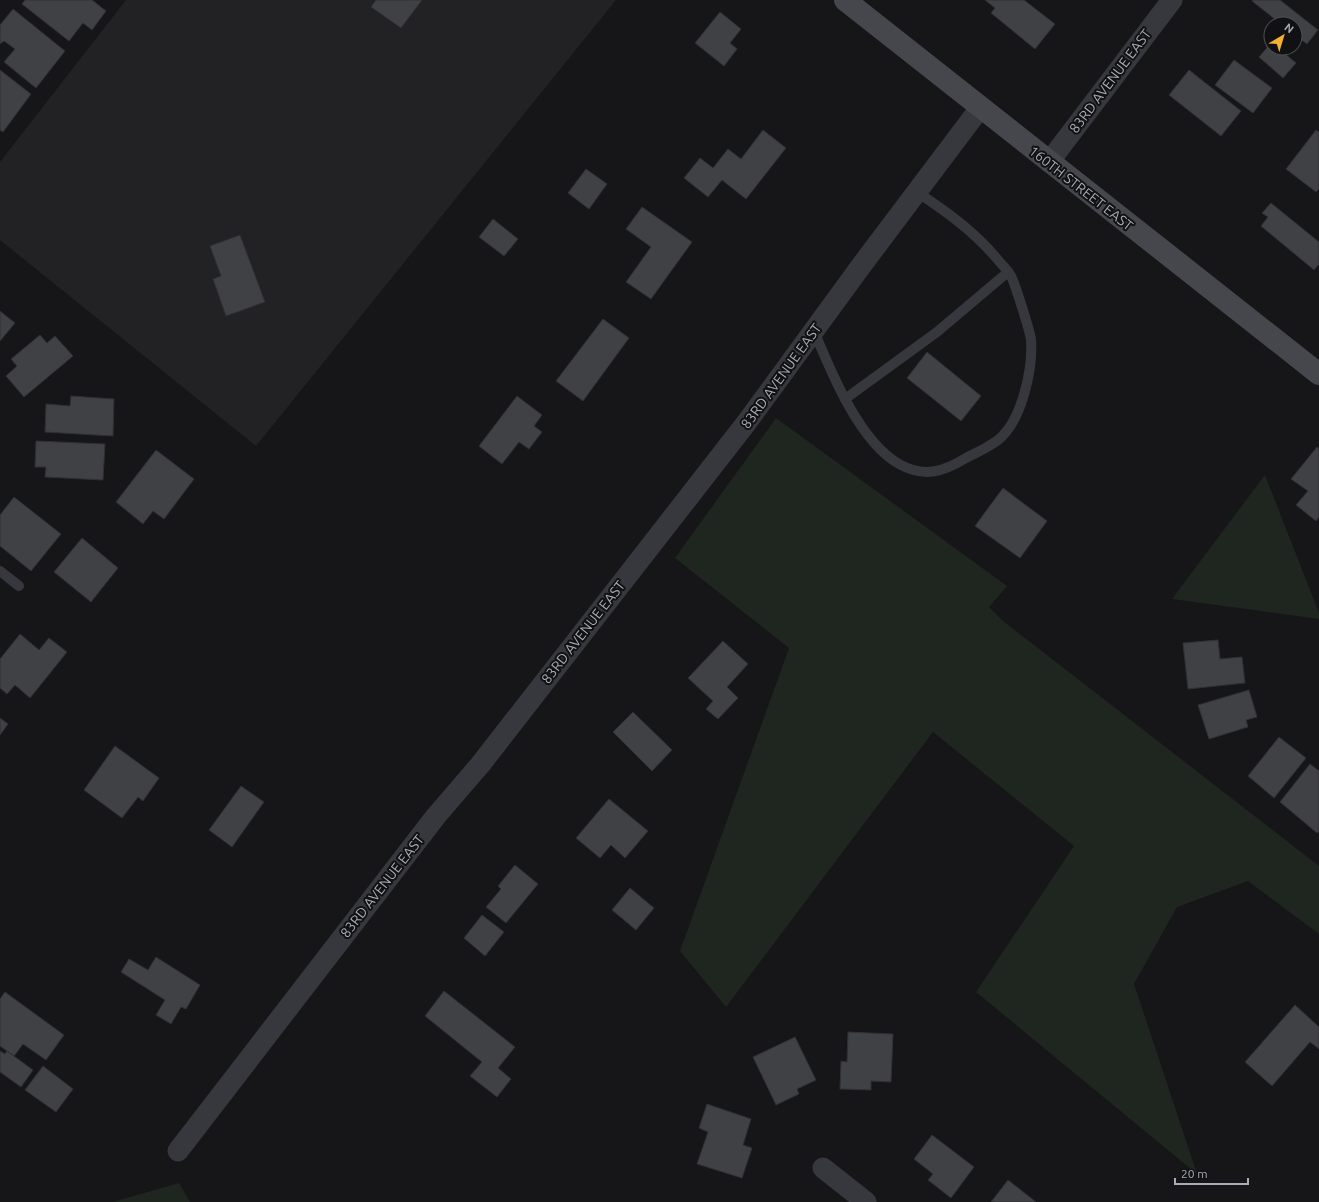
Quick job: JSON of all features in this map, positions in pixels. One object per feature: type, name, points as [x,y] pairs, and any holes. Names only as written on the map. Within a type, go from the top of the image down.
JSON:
[{"type":"main road","name":"160TH STREET EAST","points":[[845,0],[980,108],[1317,370]]},
{"type":"street","name":"83RD AVENUE EAST","points":[[1049,162],[1172,0]]},
{"type":"street","name":"83RD AVENUE EAST","points":[[178,1151],[436,816],[480,765],[743,429],[980,108]]},
{"type":"street","points":[[823,1168],[866,1202]]},
{"type":"lane","points":[[814,331],[837,386],[877,445],[898,463],[916,472],[930,472],[948,469],[998,440],[1009,428],[1018,410],[1030,373],[1031,339],[1011,276],[987,247],[958,220],[917,192]]},
{"type":"lane","points":[[845,399],[937,332],[1008,272]]},
{"type":"lane","points":[[0,571],[19,586]]},
{"type":"shaded area","points":[[126,0],[616,0],[256,446],[0,240],[0,162]]},
{"type":"shaded area","points":[[776,418],[1007,586],[989,607],[1003,621],[1319,866],[1319,934],[1248,881],[1177,907],[1134,984],[1197,1174],[976,992],[1074,846],[933,732],[726,1007],[680,951],[789,648],[675,558]]},
{"type":"shaded area","points":[[1265,475],[1319,613],[1319,619],[1172,599]]},
{"type":"shaded area","points":[[179,1183],[190,1202],[113,1202]]},
{"type":"building","points":[[25,0],[92,0],[106,11],[92,30],[83,23],[69,41],[22,4]]},
{"type":"building","points":[[376,0],[422,0],[401,28],[371,7]]},
{"type":"building","points":[[985,0],[1024,0],[1055,24],[1035,49],[991,13],[995,8]]},
{"type":"building","points":[[1280,0],[1300,16],[1271,16],[1252,1]]},
{"type":"building","points":[[13,9],[65,51],[36,88],[4,62],[15,49],[4,41],[0,44],[0,25]]},
{"type":"building","points":[[720,12],[741,29],[730,43],[737,49],[724,66],[695,43]]},
{"type":"building","points":[[1303,18],[1318,30],[1307,44],[1303,41]]},
{"type":"building","points":[[1263,52],[1263,56],[1288,56],[1296,63],[1283,78],[1259,57]]},
{"type":"building","points":[[1234,60],[1272,88],[1253,113],[1215,85]]},
{"type":"building","points":[[0,70],[31,94],[3,132],[0,130]]},
{"type":"building","points":[[1189,70],[1241,111],[1221,136],[1169,95]]},
{"type":"building","points":[[763,130],[786,148],[746,199],[722,180],[708,197],[684,178],[700,158],[713,168],[728,149],[741,159]]},
{"type":"building","points":[[1316,130],[1319,132],[1319,189],[1316,192],[1286,169]]},
{"type":"building","points":[[586,169],[607,184],[589,209],[568,193]]},
{"type":"building","points":[[1271,203],[1319,242],[1319,264],[1314,270],[1261,226],[1268,217],[1262,213]]},
{"type":"building","points":[[642,207],[692,242],[651,299],[626,282],[651,247],[626,229]]},
{"type":"building","points":[[493,219],[518,239],[504,256],[479,237]]},
{"type":"building","points":[[240,235],[265,302],[226,316],[213,279],[221,276],[210,246]]},
{"type":"building","points":[[0,311],[15,323],[0,341]]},
{"type":"building","points":[[603,319],[629,338],[583,401],[556,381]]},
{"type":"building","points":[[40,335],[47,343],[55,336],[73,356],[24,397],[6,376],[17,366],[11,359]]},
{"type":"building","points":[[927,352],[981,396],[961,421],[907,378]]},
{"type":"building","points":[[71,396],[114,399],[113,436],[45,432],[46,404],[70,406]]},
{"type":"building","points":[[517,396],[542,415],[534,426],[542,432],[529,449],[519,442],[502,464],[479,446]]},
{"type":"building","points":[[36,441],[105,444],[103,480],[45,477],[46,467],[35,467]]},
{"type":"building","points":[[1317,447],[1319,449],[1319,517],[1316,521],[1296,505],[1308,491],[1291,479]]},
{"type":"building","points":[[156,450],[194,479],[164,519],[153,511],[143,524],[116,502]]},
{"type":"building","points":[[1003,488],[1047,521],[1020,558],[975,526]]},
{"type":"building","points":[[14,497],[61,534],[31,571],[0,546],[0,515]]},
{"type":"building","points":[[82,538],[118,568],[91,602],[54,572]]},
{"type":"building","points":[[20,634],[39,650],[49,638],[67,652],[30,698],[15,685],[7,694],[0,688],[0,659]]},
{"type":"building","points":[[1218,640],[1220,659],[1242,657],[1245,683],[1188,689],[1183,643]]},
{"type":"building","points":[[723,641],[748,664],[727,687],[738,698],[718,719],[706,709],[713,701],[688,678]]},
{"type":"building","points":[[1249,690],[1257,717],[1246,720],[1248,727],[1209,739],[1198,705]]},
{"type":"building","points":[[633,712],[672,750],[652,771],[613,732]]},
{"type":"building","points":[[0,718],[8,724],[0,735]]},
{"type":"building","points":[[1279,737],[1306,758],[1274,798],[1248,776]]},
{"type":"building","points":[[115,746],[159,778],[143,801],[138,797],[122,818],[84,790]]},
{"type":"building","points":[[1310,764],[1319,771],[1319,831],[1317,833],[1280,802]]},
{"type":"building","points":[[241,786],[264,802],[232,847],[209,830]]},
{"type":"building","points":[[609,799],[648,831],[625,858],[611,845],[600,858],[576,838]]},
{"type":"building","points":[[515,865],[538,884],[506,923],[486,907],[501,889],[498,886]]},
{"type":"building","points":[[630,888],[654,908],[636,930],[612,910]]},
{"type":"building","points":[[482,915],[504,932],[485,956],[464,938]]},
{"type":"building","points":[[156,957],[200,985],[186,1009],[181,1007],[171,1024],[156,1015],[165,1000],[121,972],[129,959],[148,970]]},
{"type":"building","points":[[444,991],[515,1047],[498,1068],[511,1079],[497,1097],[470,1076],[482,1062],[425,1016]]},
{"type":"building","points":[[5,992],[64,1035],[46,1060],[23,1044],[14,1056],[0,1046],[0,999]]},
{"type":"building","points":[[1295,1005],[1319,1027],[1319,1049],[1310,1042],[1272,1086],[1245,1062]]},
{"type":"building","points":[[848,1032],[893,1034],[891,1082],[871,1081],[871,1090],[840,1089],[841,1061],[847,1062]]},
{"type":"building","points":[[795,1037],[816,1080],[797,1089],[799,1094],[776,1105],[753,1057]]},
{"type":"building","points":[[0,1051],[5,1054],[7,1051],[33,1070],[21,1087],[0,1072]]},
{"type":"building","points":[[43,1066],[73,1089],[56,1112],[25,1090]]},
{"type":"building","points":[[707,1104],[751,1119],[743,1145],[752,1148],[742,1178],[697,1164],[708,1132],[699,1128]]},
{"type":"building","points":[[932,1135],[974,1167],[951,1198],[928,1180],[933,1174],[914,1159]]},
{"type":"building","points":[[1008,1180],[1036,1202],[991,1202]]}]
